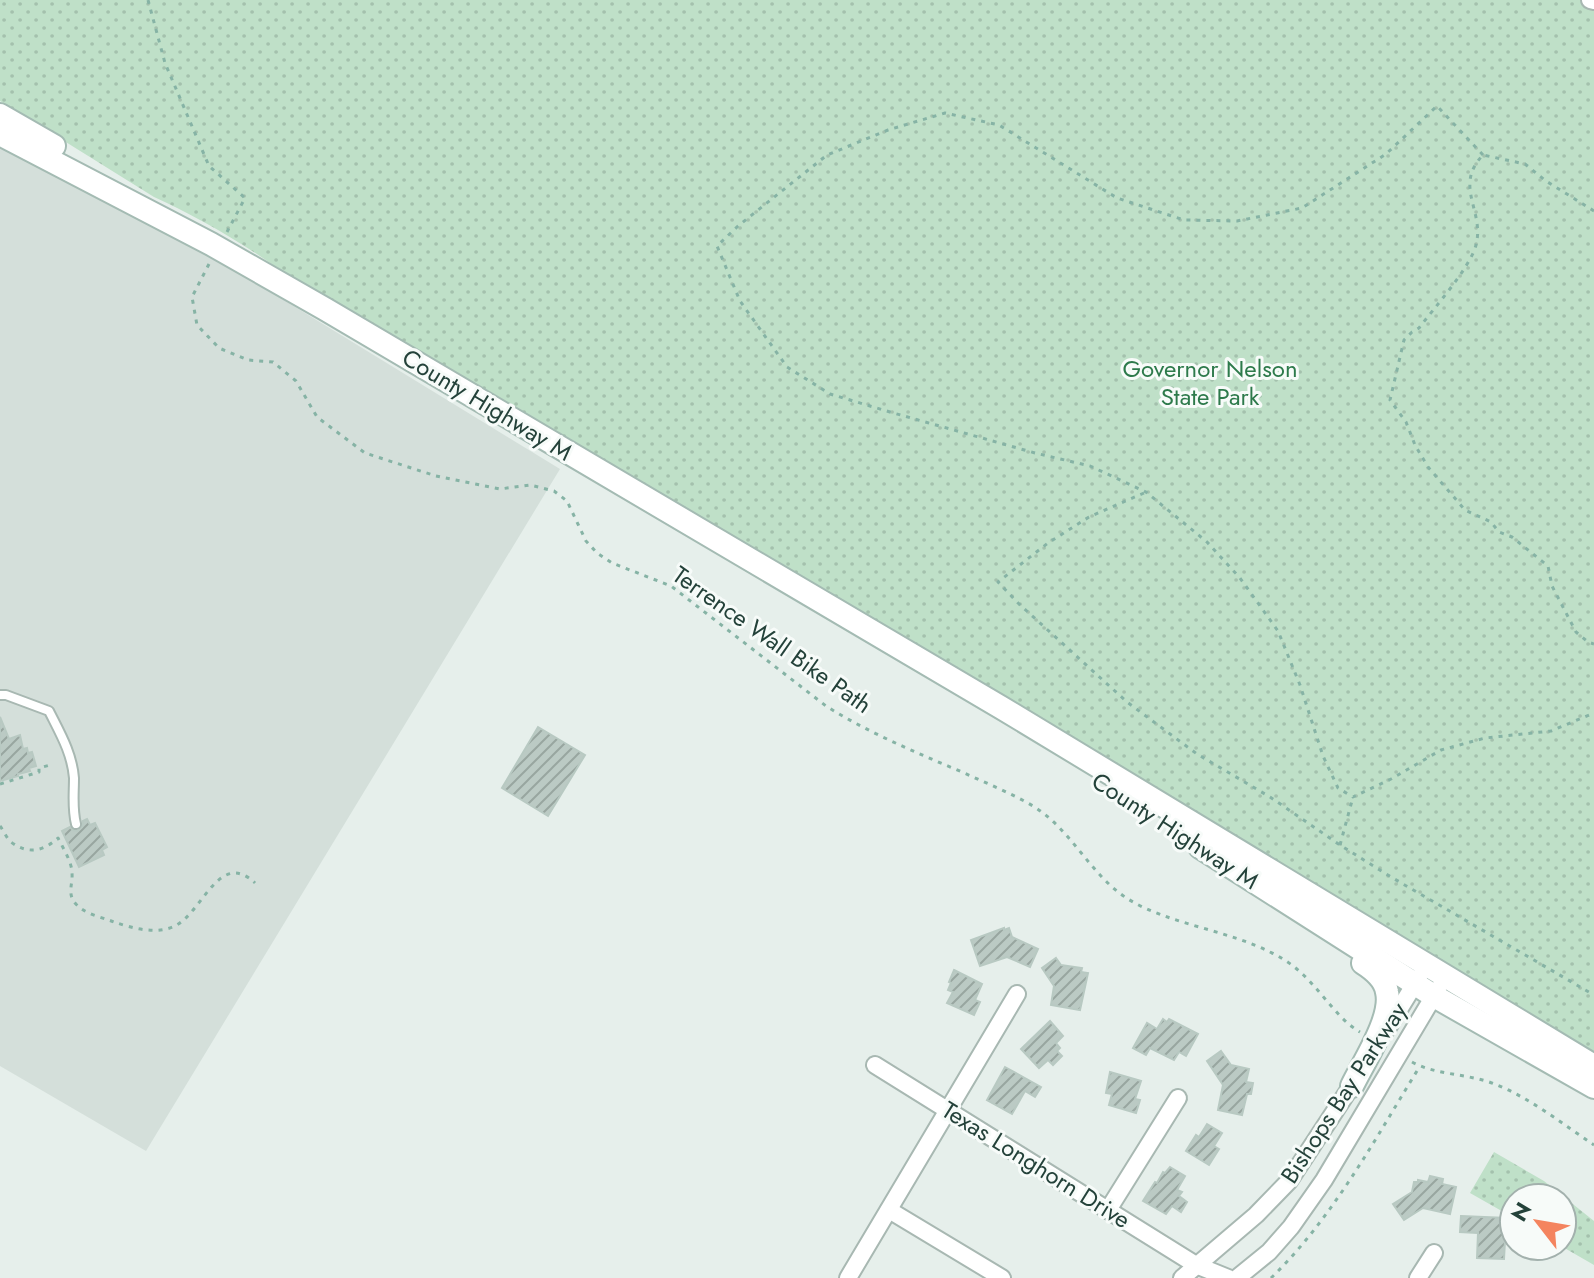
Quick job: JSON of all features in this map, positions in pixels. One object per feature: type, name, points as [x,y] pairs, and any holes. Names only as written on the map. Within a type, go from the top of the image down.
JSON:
[{"type":"main road","name":"County Highway M","points":[[0,115],[107,177],[216,247]]},
{"type":"main road","name":"County Highway M","points":[[0,134],[216,247],[325,309],[989,700],[1594,1087]]},
{"type":"main road","name":"County Highway M","points":[[760,567],[1207,851],[1430,980],[1594,1066]]},
{"type":"main road","points":[[1207,851],[1300,925],[1375,971],[1384,983],[1388,993],[1384,1020],[1352,1086]]},
{"type":"street","name":"Bishops Bay Parkway","points":[[1237,1278],[1269,1252],[1324,1180],[1399,1055],[1430,980]]},
{"type":"street","name":"Bishops Bay Parkway","points":[[1182,1278],[1256,1215],[1289,1181],[1352,1086],[1430,980]]},
{"type":"street","points":[[848,1278],[1017,994]]},
{"type":"street","name":"Texas Longhorn Drive","points":[[875,1065],[1196,1265],[1228,1278]]},
{"type":"street","points":[[1108,1210],[1178,1098]]},
{"type":"street","points":[[889,1210],[1002,1278]]},
{"type":"street","points":[[1418,1278],[1434,1253]]},
{"type":"lane","points":[[0,695],[49,711],[69,749],[74,776],[72,810],[76,824]]},
{"type":"path","points":[[148,0],[165,63],[209,166],[245,198],[216,247]]},
{"type":"path","points":[[1353,797],[1338,788],[1323,756],[1300,685],[1278,631],[1240,578],[1207,542],[1146,492],[1090,466],[830,394],[787,367],[740,301],[717,246],[827,155],[888,130],[945,113],[999,125],[1117,198],[1184,220],[1237,221],[1302,208],[1386,154],[1437,106],[1483,155],[1525,164],[1594,211]]},
{"type":"path","points":[[1483,155],[1470,176],[1477,222],[1476,244],[1469,263],[1419,328],[1404,340],[1390,400],[1406,422],[1428,467],[1465,510],[1491,522],[1499,532],[1512,537],[1548,566],[1552,586],[1576,632],[1594,644]]},
{"type":"path","name":"Terrence Wall Bike Path","points":[[216,247],[192,297],[197,325],[219,348],[248,360],[273,362],[296,381],[317,417],[365,453],[436,476],[500,489],[530,485],[554,491],[567,501],[586,541],[597,553],[612,563],[671,586],[846,719],[1032,806],[1053,820],[1109,885],[1129,900],[1158,913],[1237,938],[1292,964],[1354,1028],[1374,1040]]},
{"type":"path","points":[[1146,492],[1089,517],[1048,543],[998,582],[1127,702],[1197,754],[1270,797],[1391,877],[1594,995]]},
{"type":"path","points":[[1340,845],[1353,797],[1441,750],[1485,738],[1551,731],[1594,713]]},
{"type":"path","points":[[0,784],[39,772],[39,768],[50,765]]},
{"type":"path","points":[[0,826],[10,842],[34,851],[43,849],[58,838],[73,871],[70,893],[73,901],[92,914],[138,929],[161,930],[177,925],[226,874],[238,872],[255,883]]},
{"type":"path","points":[[1399,1055],[1434,1071],[1477,1078],[1500,1086],[1594,1145]]},
{"type":"path","points":[[1271,1278],[1325,1216],[1420,1066]]},
{"type":"shaded area","points":[[0,143],[199,248],[560,469],[146,1151],[0,1066]]},
{"type":"green space","name":"Governor Nelson State Park","points":[[0,0],[1594,0],[1594,1062],[288,276],[223,233],[154,197],[0,101]]},
{"type":"green space","points":[[1494,1152],[1545,1182],[1498,1182],[1498,1209],[1470,1193]]},
{"type":"green space","points":[[1578,1208],[1594,1221],[1594,1265],[1578,1256]]},
{"type":"building","points":[[0,717],[9,739],[20,735],[23,749],[32,752],[36,766],[0,781]]},
{"type":"building","points":[[538,727],[585,755],[548,816],[502,788]]},
{"type":"building","points":[[87,819],[90,825],[95,823],[107,847],[102,850],[104,855],[79,867],[62,831],[70,827],[78,831]]},
{"type":"building","points":[[1009,928],[1012,937],[1038,949],[1030,967],[1007,957],[980,966],[971,940]]},
{"type":"building","points":[[1056,958],[1061,965],[1082,968],[1081,972],[1088,973],[1080,1010],[1051,1005],[1054,986],[1042,968]]},
{"type":"building","points":[[954,970],[982,984],[975,1000],[980,1002],[974,1015],[947,1003],[953,992],[948,990]]},
{"type":"building","points":[[1163,1019],[1198,1034],[1186,1056],[1179,1052],[1174,1060],[1150,1048],[1146,1055],[1133,1048],[1147,1023],[1157,1029]]},
{"type":"building","points":[[1050,1021],[1063,1036],[1056,1043],[1060,1048],[1057,1051],[1062,1056],[1053,1065],[1048,1060],[1039,1068],[1021,1049]]},
{"type":"building","points":[[1221,1051],[1231,1065],[1249,1069],[1246,1082],[1253,1083],[1242,1115],[1218,1110],[1223,1085],[1207,1061]]},
{"type":"building","points":[[1005,1067],[1041,1087],[1035,1097],[1025,1091],[1012,1114],[987,1100]]},
{"type":"building","points":[[1110,1072],[1141,1081],[1135,1099],[1140,1100],[1136,1113],[1109,1105],[1112,1094],[1106,1093]]},
{"type":"building","points":[[1207,1124],[1222,1133],[1214,1146],[1219,1149],[1209,1165],[1186,1151]]},
{"type":"building","points":[[1170,1167],[1185,1176],[1177,1190],[1182,1192],[1179,1196],[1187,1202],[1181,1212],[1172,1206],[1166,1214],[1143,1201],[1155,1182]]},
{"type":"building","points":[[1430,1176],[1443,1179],[1442,1184],[1456,1187],[1450,1214],[1423,1208],[1404,1220],[1393,1204],[1412,1192],[1414,1182],[1428,1182]]},
{"type":"building","points":[[1461,1216],[1498,1218],[1498,1259],[1477,1258],[1478,1233],[1460,1232]]}]
